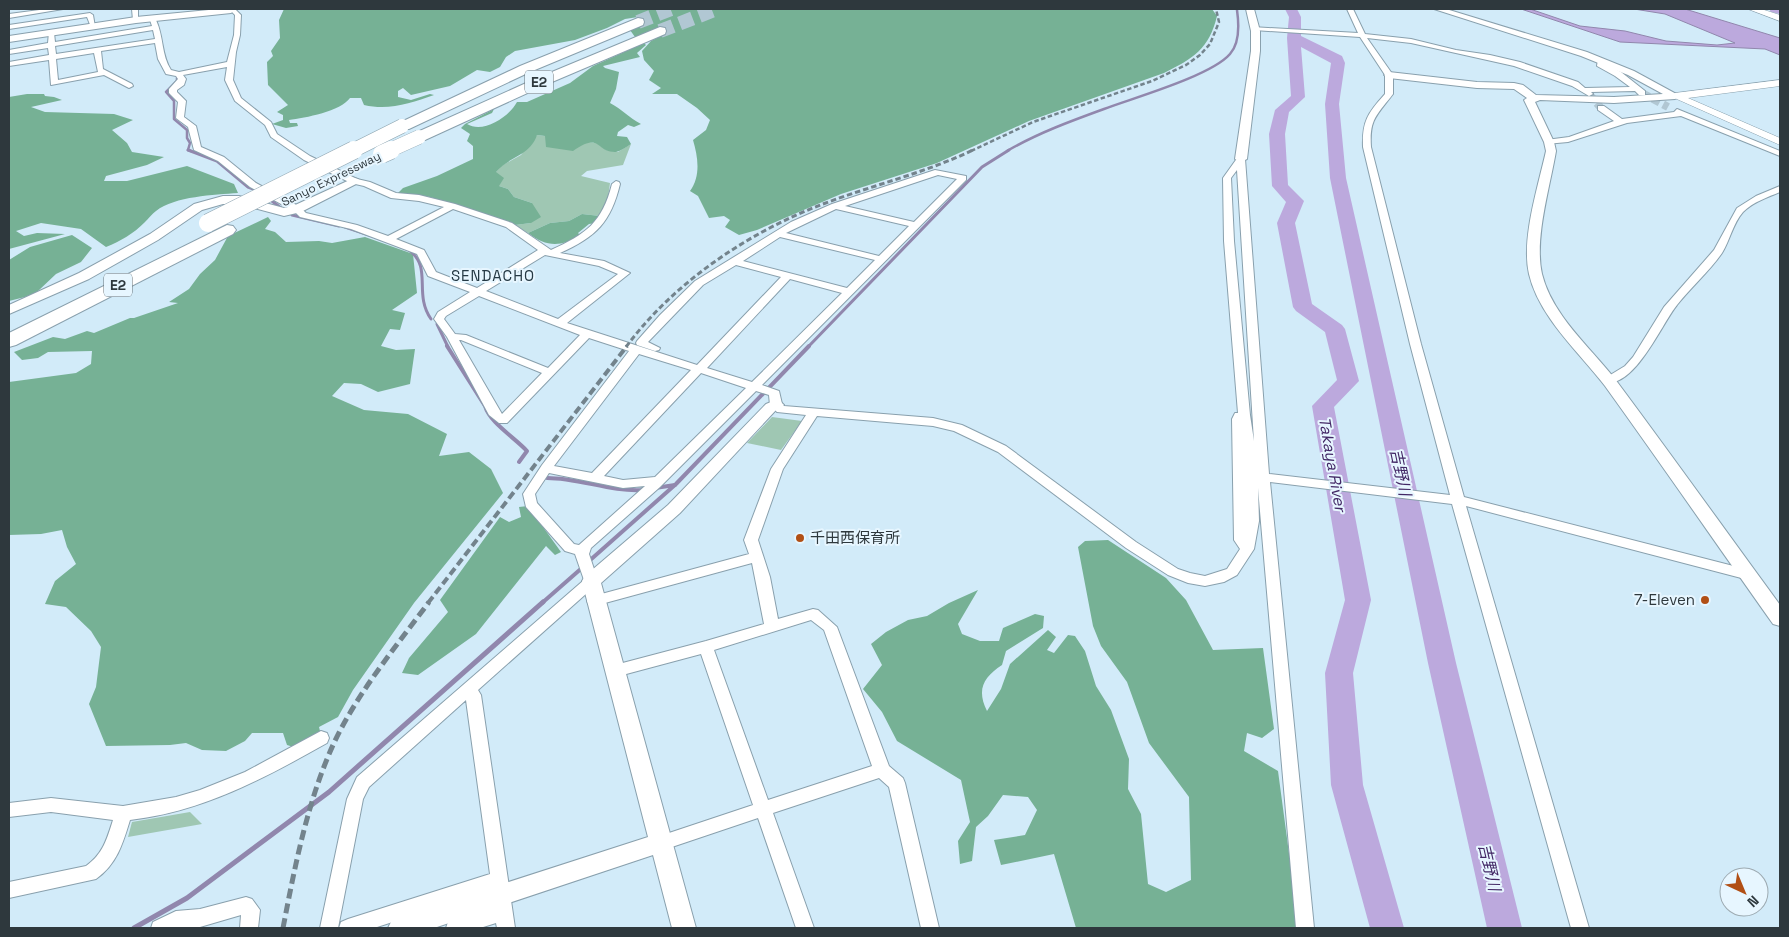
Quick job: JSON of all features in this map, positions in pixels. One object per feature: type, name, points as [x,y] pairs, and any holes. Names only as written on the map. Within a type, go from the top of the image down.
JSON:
[{"type":"highway","name":"Sanyo Expressway","points":[[9,325],[402,126],[526,69],[638,22]]},
{"type":"highway","name":"Sanyo Expressway","points":[[9,341],[227,230],[419,137],[531,86],[660,31]]},
{"type":"main road","points":[[1753,9],[1780,18]]},
{"type":"main road","points":[[1672,101],[1695,94],[1780,83]]},
{"type":"main road","points":[[1672,101],[1780,142]]},
{"type":"street","points":[[9,16],[60,9]]},
{"type":"street","points":[[135,9],[136,20]]},
{"type":"street","points":[[9,52],[232,9],[238,16],[237,36],[232,52],[229,80],[238,99],[268,124],[274,135],[307,158],[354,181],[367,184],[394,196],[419,198],[452,206],[509,225],[547,252],[601,263],[625,273],[560,323]]},
{"type":"street","points":[[1250,9],[1257,45],[1241,159],[1257,477],[1305,928]]},
{"type":"street","points":[[1350,9],[1360,35],[1389,75],[1388,94],[1375,110],[1366,129],[1367,147],[1393,261],[1458,500],[1580,928]]},
{"type":"street","points":[[1438,9],[1542,40],[1632,73],[1672,101],[1683,113],[1780,154]]},
{"type":"street","points":[[9,27],[89,12],[93,26]]},
{"type":"street","points":[[9,39],[136,20],[155,23]]},
{"type":"street","points":[[155,23],[160,40],[159,56],[168,72],[179,74],[230,64]]},
{"type":"street","points":[[1254,28],[1360,35],[1411,41],[1507,60],[1575,84],[1587,92],[1638,91],[1618,74],[1600,64],[1601,61]]},
{"type":"street","points":[[51,33],[54,83],[104,73]]},
{"type":"street","points":[[9,64],[160,40]]},
{"type":"street","points":[[97,50],[100,70],[130,86]]},
{"type":"street","points":[[179,74],[182,80],[173,89],[173,93],[182,101],[180,118],[192,126],[197,148],[221,159],[253,185],[296,209],[303,215],[354,227],[422,252],[432,274],[476,292],[635,351],[701,367]]},
{"type":"street","points":[[1389,75],[1477,85],[1514,86],[1520,88],[1533,98],[1672,101]]},
{"type":"street","points":[[1533,98],[1529,100],[1550,142],[1549,164],[1533,252],[1536,277],[1543,295],[1608,380],[1780,619]]},
{"type":"street","points":[[1601,108],[1621,122]]},
{"type":"street","points":[[1550,142],[1567,142],[1590,131],[1621,122],[1683,113]]},
{"type":"street","points":[[1721,129],[1780,148]]},
{"type":"street","points":[[583,554],[758,388],[848,290],[963,178],[938,172],[835,206],[809,216],[777,233],[735,262],[699,283],[664,316],[641,344],[758,388],[776,399],[781,409],[933,422],[958,428],[1002,449],[1131,545],[1173,572],[1188,578],[1205,581],[1219,578],[1232,572],[1247,548],[1257,477],[1244,415],[1229,240],[1227,178],[1241,159]]},
{"type":"street","points":[[9,310],[84,276],[154,237],[198,207],[223,200],[239,200],[284,212],[296,209],[354,181]]},
{"type":"street","points":[[587,334],[503,420],[495,415],[440,317],[476,292],[547,252],[572,245],[588,234],[603,222],[612,205],[616,184]]},
{"type":"street","points":[[1608,380],[1640,358],[1669,308],[1706,267],[1719,249],[1740,210],[1757,199],[1780,189]]},
{"type":"street","points":[[388,240],[452,206]]},
{"type":"street","points":[[835,206],[915,225]]},
{"type":"street","points":[[777,233],[881,259]]},
{"type":"street","points":[[735,262],[848,290]]},
{"type":"street","points":[[595,478],[788,276]]},
{"type":"street","points":[[452,337],[462,337],[549,372]]},
{"type":"street","points":[[583,554],[570,548],[531,504],[529,494],[546,468],[635,351]]},
{"type":"street","points":[[329,928],[355,799],[363,782],[591,585],[674,509],[767,411],[776,399]]},
{"type":"street","points":[[772,626],[763,577],[751,540],[776,469],[813,413]]},
{"type":"street","points":[[1244,415],[1239,416],[1238,419],[1241,540],[1247,548]]},
{"type":"street","points":[[546,468],[622,484],[655,486]]},
{"type":"street","points":[[1257,477],[1458,500],[1749,575]]},
{"type":"street","points":[[583,554],[684,928]]},
{"type":"street","points":[[591,585],[757,557]]},
{"type":"street","points":[[615,671],[706,647],[813,614],[830,626],[882,770],[897,783],[930,928]]},
{"type":"street","points":[[706,647],[805,928]]},
{"type":"street","points":[[469,689],[473,695],[502,904]]},
{"type":"street","points":[[9,810],[48,805],[124,813],[185,803],[202,798],[274,765],[321,738]]},
{"type":"street","points":[[455,928],[502,904],[660,843],[882,770]]},
{"type":"street","points":[[9,890],[90,873],[98,868],[108,859],[124,813]]},
{"type":"street","points":[[348,928],[502,904]]},
{"type":"street","points":[[400,928],[502,904]]},
{"type":"street","points":[[160,928],[176,920],[200,918],[246,905],[251,910],[249,928]]},
{"type":"green space","points":[[284,9],[1212,9],[1217,16],[1210,37],[1205,45],[1192,57],[1164,73],[1029,121],[937,163],[841,194],[757,230],[739,235],[725,227],[730,220],[724,216],[709,218],[698,196],[690,191],[697,173],[693,140],[706,130],[710,120],[677,94],[652,94],[661,88],[649,80],[654,71],[644,60],[642,51],[651,41],[664,34],[656,30],[635,37],[630,30],[651,21],[638,17],[625,19],[575,40],[515,51],[506,57],[500,67],[490,72],[477,70],[450,86],[411,95],[403,88],[398,91],[398,97],[411,100],[430,94],[434,95],[408,103],[391,107],[373,107],[364,105],[361,98],[350,98],[339,107],[331,110],[313,116],[289,120],[290,123],[297,123],[298,126],[286,128],[272,124],[283,120],[283,115],[277,112],[288,105],[268,85],[267,62],[273,56],[271,51],[280,38],[279,20]]},
{"type":"green space","points":[[644,43],[646,45],[637,53],[640,57],[603,66],[619,72],[616,89],[610,103],[641,124],[634,127],[628,125],[618,132],[617,136],[627,137],[631,144],[616,152],[604,149],[594,143],[582,145],[573,151],[546,147],[545,136],[537,135],[529,148],[496,172],[504,178],[499,186],[508,189],[514,197],[532,203],[541,217],[531,223],[515,225],[430,197],[398,193],[403,188],[437,176],[473,159],[473,146],[467,141],[470,134],[461,128],[465,124],[494,109],[492,113],[467,124],[473,127],[480,127],[495,122],[508,113],[517,102],[527,102],[570,83],[593,66]]},
{"type":"green space","points":[[44,94],[45,96],[62,100],[31,107],[45,112],[114,114],[133,120],[112,130],[127,143],[132,152],[164,157],[147,165],[106,176],[104,181],[127,181],[187,166],[234,184],[238,193],[195,197],[173,202],[155,212],[131,234],[106,247],[81,229],[41,223],[16,231],[24,236],[37,233],[65,234],[9,249],[9,97]]},
{"type":"green space","points":[[537,135],[597,143],[606,150],[618,152],[631,144],[623,165],[587,171],[581,176],[610,183],[608,198],[600,216],[582,214],[569,221],[550,223],[528,233],[515,225],[531,223],[532,203],[514,197],[508,189],[499,186],[495,173],[501,166],[521,155]]},
{"type":"green space","points":[[582,214],[600,216],[596,223],[589,224],[578,233],[581,236],[573,240],[553,244],[541,241],[528,233],[550,223],[569,221]]},
{"type":"green space","points":[[268,217],[271,221],[265,229],[275,232],[286,242],[319,241],[332,243],[365,237],[413,254],[417,293],[392,310],[405,313],[400,330],[390,329],[381,346],[396,350],[415,349],[410,384],[378,392],[361,384],[344,383],[332,396],[364,410],[408,414],[447,434],[439,456],[469,452],[491,469],[503,493],[414,603],[353,690],[338,717],[319,727],[321,735],[300,749],[287,745],[283,733],[252,733],[245,741],[226,751],[202,750],[186,743],[106,746],[89,704],[96,687],[101,647],[91,631],[66,607],[45,604],[55,581],[76,564],[67,547],[62,530],[41,534],[9,535],[9,382],[76,373],[91,364],[92,351],[48,352],[38,358],[22,360],[14,352],[53,337],[65,339],[87,331],[94,333],[130,318],[178,303],[169,302],[189,289],[200,274],[215,260],[228,236]]},
{"type":"green space","points":[[72,235],[92,248],[81,262],[56,274],[37,292],[9,301],[9,260],[30,247]]},
{"type":"green space","points":[[772,417],[802,421],[781,450],[747,443]]},
{"type":"green space","points":[[528,506],[561,552],[555,555],[546,546],[476,634],[418,675],[402,673],[409,658],[448,612],[440,600],[500,517],[509,522],[521,517],[519,507]]},
{"type":"green space","points":[[1108,540],[1166,578],[1186,600],[1213,650],[1263,648],[1274,729],[1262,738],[1247,733],[1244,751],[1278,771],[1299,928],[1076,928],[1054,854],[1001,865],[994,840],[1025,835],[1037,810],[1028,797],[1003,795],[988,816],[976,827],[972,861],[960,864],[958,841],[970,822],[961,780],[897,741],[882,712],[863,689],[882,665],[871,644],[886,632],[908,620],[927,616],[949,603],[978,590],[958,624],[962,634],[980,641],[999,641],[1003,628],[1035,614],[1044,616],[1043,628],[1006,651],[1002,665],[986,679],[982,696],[987,711],[1001,689],[1010,664],[1048,630],[1056,637],[1047,650],[1054,653],[1068,635],[1075,636],[1085,651],[1096,686],[1111,710],[1129,759],[1128,789],[1141,814],[1148,884],[1166,892],[1191,880],[1189,797],[1149,743],[1127,682],[1101,646],[1093,626],[1078,547],[1085,541]]},
{"type":"green space","points":[[190,812],[202,824],[128,837],[132,822]]},
{"type":"shaded area","points":[[1521,9],[1530,9],[1580,26],[1625,31],[1666,41],[1717,45],[1735,43],[1665,14],[1634,9],[1685,9],[1780,38],[1780,55],[1765,49],[1620,42]]},
{"type":"waterway","name":"Takaya River","points":[[1291,9],[1295,17],[1294,38]]},
{"type":"waterway","points":[[1775,9],[1780,10]]},
{"type":"waterway","points":[[1009,150],[1055,128],[1171,86],[1220,62],[1230,54],[1236,44],[1237,10]]},
{"type":"waterway","name":"吉野川","points":[[1294,38],[1337,59],[1338,63],[1332,104],[1338,178],[1442,663],[1505,928]]},
{"type":"waterway","name":"Takaya River","points":[[1294,38],[1298,97],[1282,110],[1277,134],[1280,186],[1295,201],[1286,223],[1303,307],[1335,329],[1348,381],[1323,406],[1358,600],[1339,673],[1347,785],[1387,928]]},
{"type":"waterway","points":[[177,78],[177,81],[166,92],[174,101],[174,119],[187,130],[187,138],[190,143],[188,150]]},
{"type":"waterway","points":[[188,150],[217,161],[248,187],[256,190]]},
{"type":"waterway","points":[[808,347],[982,167],[1009,150]]},
{"type":"waterway","points":[[268,198],[281,208]]},
{"type":"waterway","points":[[292,215],[339,226]]},
{"type":"waterway","points":[[345,227],[372,236]]},
{"type":"waterway","points":[[409,250],[416,257],[420,265],[423,300],[431,319]]},
{"type":"waterway","points":[[437,324],[448,347]]},
{"type":"waterway","points":[[447,346],[492,418],[527,451],[519,462]]},
{"type":"waterway","points":[[675,485],[809,346]]},
{"type":"waterway","points":[[547,478],[571,480],[619,489],[643,490]]},
{"type":"waterway","points":[[588,562],[675,485]]},
{"type":"waterway","points":[[655,488],[675,485]]},
{"type":"waterway","points":[[542,603],[583,567]]},
{"type":"waterway","points":[[134,928],[187,898],[329,792],[543,602]]},
{"type":"tunnel","points":[[638,22],[671,9]]},
{"type":"tunnel","points":[[660,31],[717,9]]},
{"type":"tunnel","points":[[1642,93],[1668,107]]},
{"type":"tunnel","points":[[1589,94],[1601,108]]},
{"type":"railway","points":[[971,151],[1033,122],[1152,81],[1186,65],[1200,55],[1210,44],[1219,22],[1216,9]]},
{"type":"railway","points":[[626,347],[645,323],[667,301],[690,281],[741,244],[768,229],[823,204],[918,172],[973,150]]},
{"type":"railway","points":[[428,603],[627,346]]},
{"type":"railway","points":[[283,928],[297,858],[309,812],[333,745],[365,689],[429,602]]},
{"type":"place","name":"千田西保育所","points":[[800,538]]},
{"type":"place","name":"7-Eleven","points":[[1705,600]]},
{"type":"district","name":"SENDACHO","points":[[493,276]]}]
